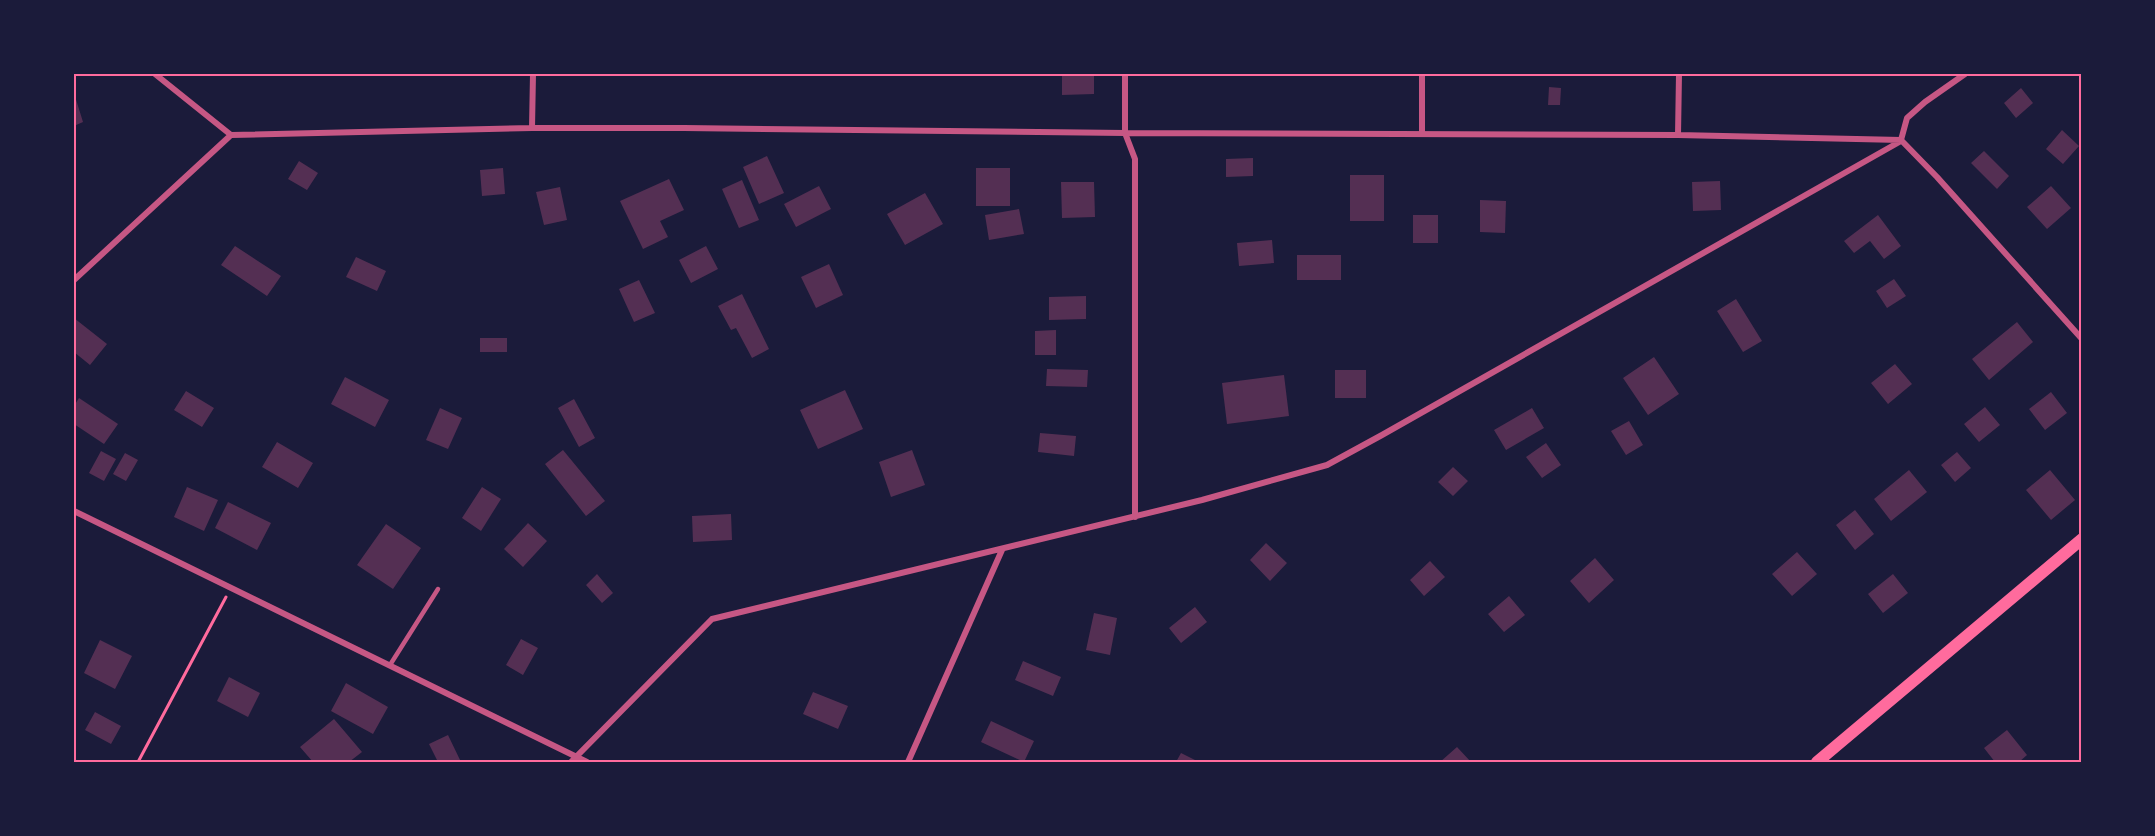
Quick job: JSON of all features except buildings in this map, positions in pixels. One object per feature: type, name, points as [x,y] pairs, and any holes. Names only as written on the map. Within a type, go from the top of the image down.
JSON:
[{"type":"main road","points":[[1817,762],[2082,539]]},
{"type":"street","points":[[155,74],[231,135],[696,128],[1125,133],[1678,135],[1901,140],[2082,339]]},
{"type":"street","points":[[532,129],[533,74]]},
{"type":"street","points":[[1125,74],[1125,133],[1135,159],[1135,518]]},
{"type":"street","points":[[1422,74],[1422,133]]},
{"type":"street","points":[[1678,135],[1679,74]]},
{"type":"street","points":[[571,762],[712,619],[1135,518],[1327,465],[1901,140],[1907,118],[1965,74]]},
{"type":"street","points":[[74,280],[231,135]]},
{"type":"street","points":[[74,511],[587,762]]},
{"type":"street","points":[[908,762],[1002,549]]},
{"type":"lane","points":[[390,665],[438,589]]},
{"type":"path","points":[[138,762],[231,587]]}]
